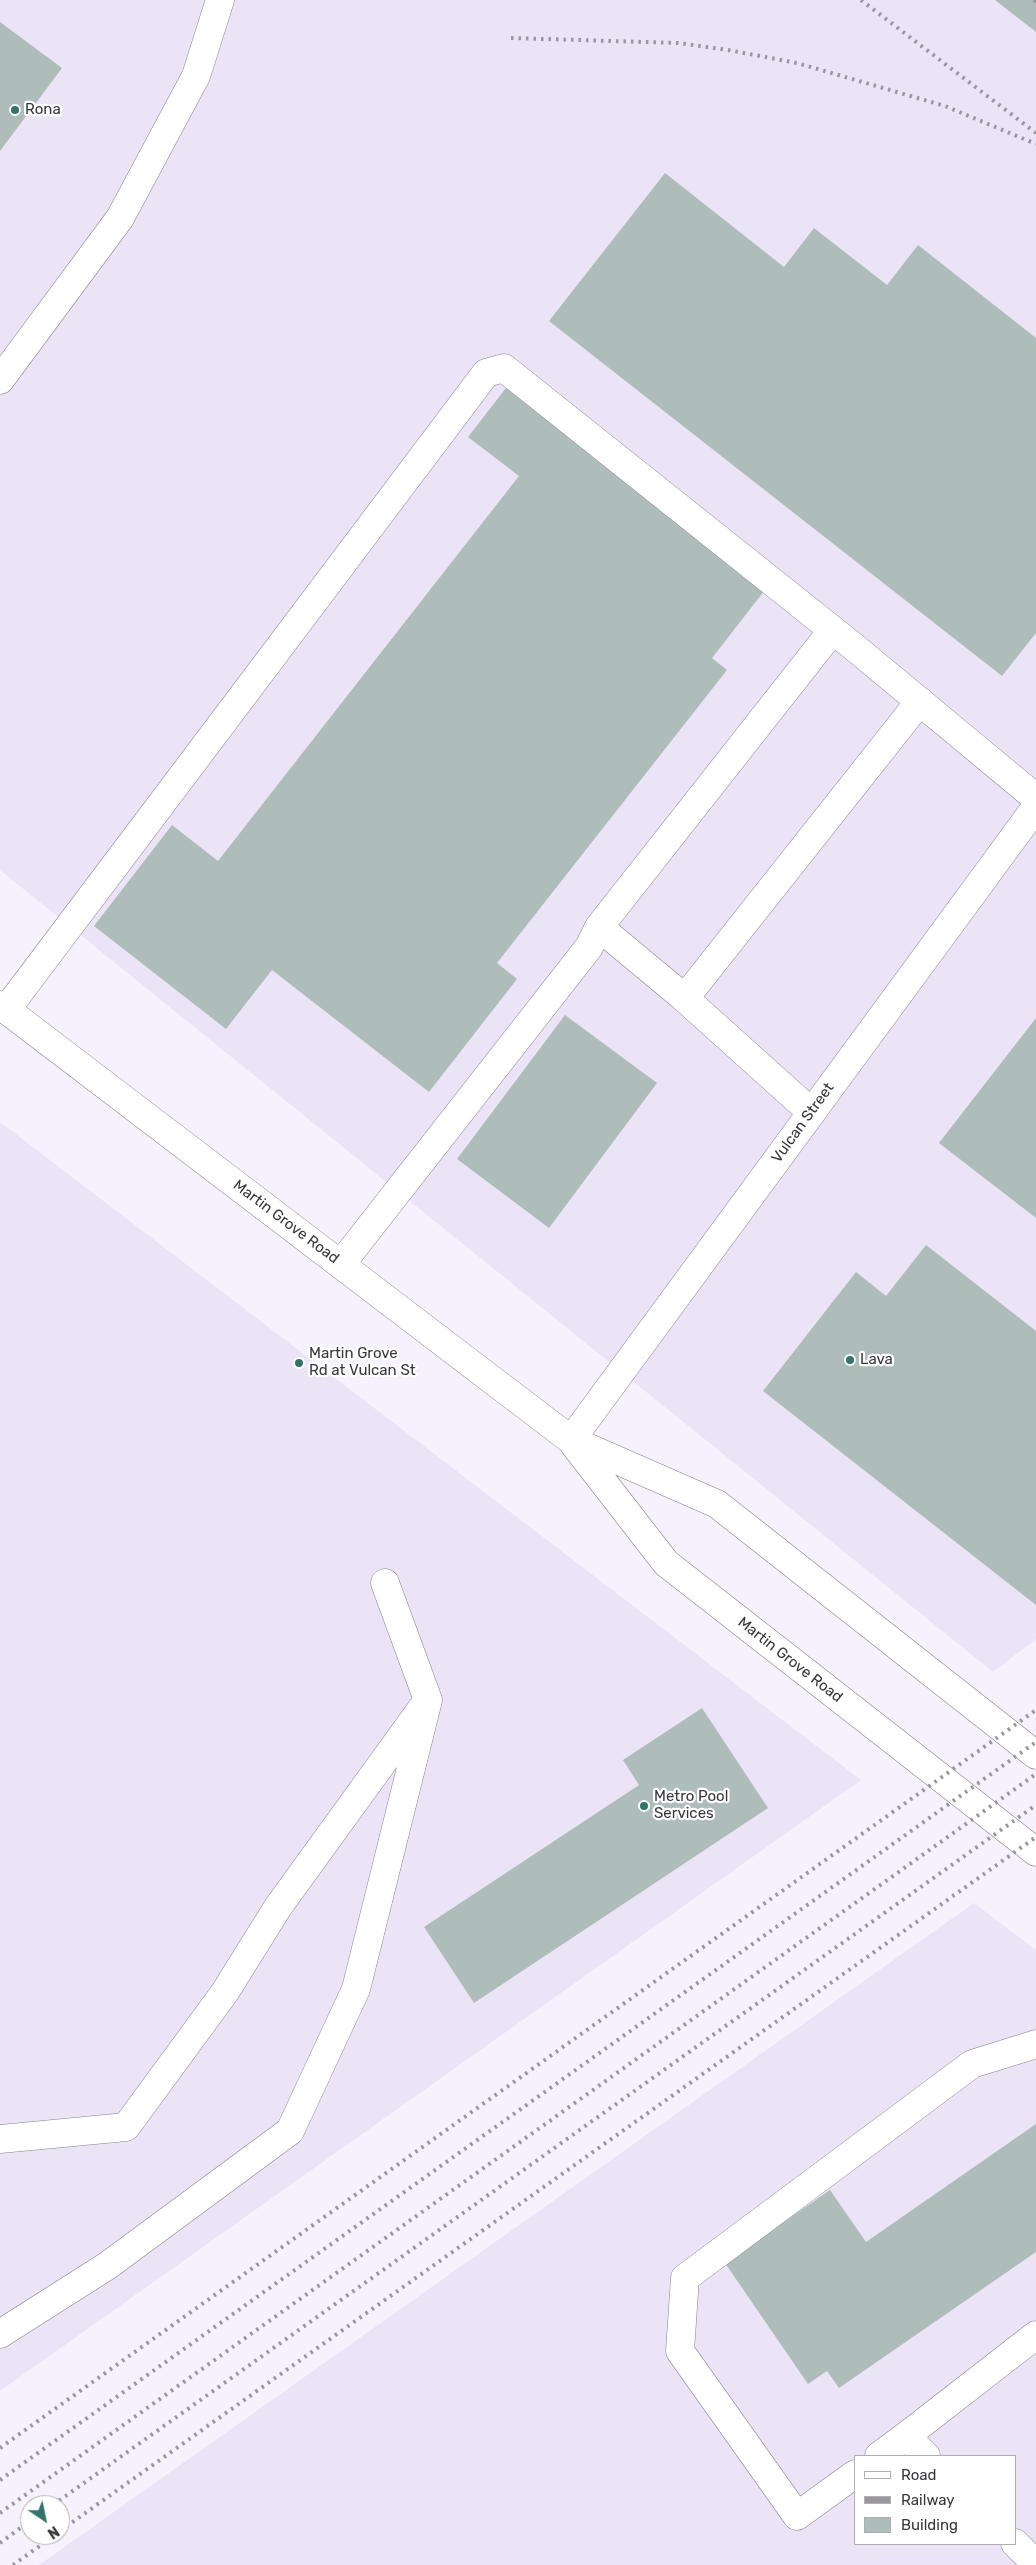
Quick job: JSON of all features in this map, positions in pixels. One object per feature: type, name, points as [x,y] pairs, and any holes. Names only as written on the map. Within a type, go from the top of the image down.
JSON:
[{"type":"main road","points":[[0,380],[120,218],[196,76],[220,0]]},
{"type":"main road","points":[[3,1007],[486,373],[504,368],[920,701],[1036,798]]},
{"type":"main road","points":[[341,1264],[589,947],[599,927],[832,631]]},
{"type":"main road","points":[[682,996],[692,989],[920,701]]},
{"type":"main road","name":"Vulcan Street","points":[[571,1440],[1036,807]]},
{"type":"main road","points":[[599,927],[682,996],[811,1112]]},
{"type":"main road","name":"Martin Grove Road","points":[[3,1007],[571,1440],[717,1504],[1036,1755]]},
{"type":"main road","name":"Martin Grove Road","points":[[571,1440],[666,1563],[1036,1852]]},
{"type":"main road","points":[[0,2334],[107,2266],[290,2131],[356,1989],[428,1700],[385,1583]]},
{"type":"main road","points":[[0,2138],[126,2126],[225,1992],[278,1907],[428,1700]]},
{"type":"main road","points":[[854,2475],[797,2516],[680,2351],[685,2278],[972,2064],[1036,2044]]},
{"type":"main road","points":[[879,2455],[1036,2335]]},
{"type":"main road","points":[[906,2436],[925,2455]]},
{"type":"main road","points":[[1016,2544],[1036,2564]]},
{"type":"shaded area","points":[[0,0],[1036,0],[1036,1639],[993,1672],[0,870]]},
{"type":"shaded area","points":[[0,1122],[861,1780],[0,2391]]},
{"type":"shaded area","points":[[974,1903],[1036,1950],[1036,2565],[39,2565],[70,2545],[70,2543]]},
{"type":"building","points":[[995,0],[1036,0],[1036,32]]},
{"type":"building","name":"Rona","points":[[0,22],[62,68],[0,151]]},
{"type":"building","points":[[665,173],[784,267],[814,228],[887,285],[918,245],[1036,338],[1036,633],[1002,676],[549,321]]},
{"type":"building","points":[[506,388],[765,590],[712,658],[727,670],[497,963],[517,979],[429,1092],[272,970],[226,1029],[94,926],[172,825],[218,861],[519,476],[468,437]]},
{"type":"building","points":[[565,1015],[657,1083],[549,1228],[457,1159]]},
{"type":"building","points":[[1036,1018],[1036,1218],[939,1143]]},
{"type":"building","points":[[926,1245],[1036,1331],[1036,1605],[763,1391],[856,1272],[886,1296]]},
{"type":"building","points":[[702,1708],[768,1808],[474,2003],[424,1927],[639,1785],[623,1760]]},
{"type":"building","points":[[1036,2124],[1036,2252],[839,2388],[827,2371],[808,2384],[725,2263],[830,2190],[866,2242]]},
{"type":"railway","points":[[861,0],[1036,133]]},
{"type":"railway","points":[[511,38],[678,43],[797,63],[945,106],[1036,144]]},
{"type":"railway","points":[[0,2448],[1036,1710]]},
{"type":"railway","points":[[0,2480],[1036,1742]]},
{"type":"railway","points":[[0,2513],[1036,1774]]},
{"type":"railway","points":[[67,2495],[1036,1805]]},
{"type":"railway","points":[[70,2524],[1036,1837]]},
{"type":"railway","points":[[0,2543],[20,2528]]},
{"type":"railway","points":[[13,2565],[41,2545]]},
{"type":"place","name":"Rona","points":[[15,110]]},
{"type":"place","name":"Lava","points":[[850,1360]]},
{"type":"place","name":"Martin Grove Rd at Vulcan St","points":[[299,1363]]},
{"type":"place","name":"Metro Pool Services","points":[[644,1806]]}]
